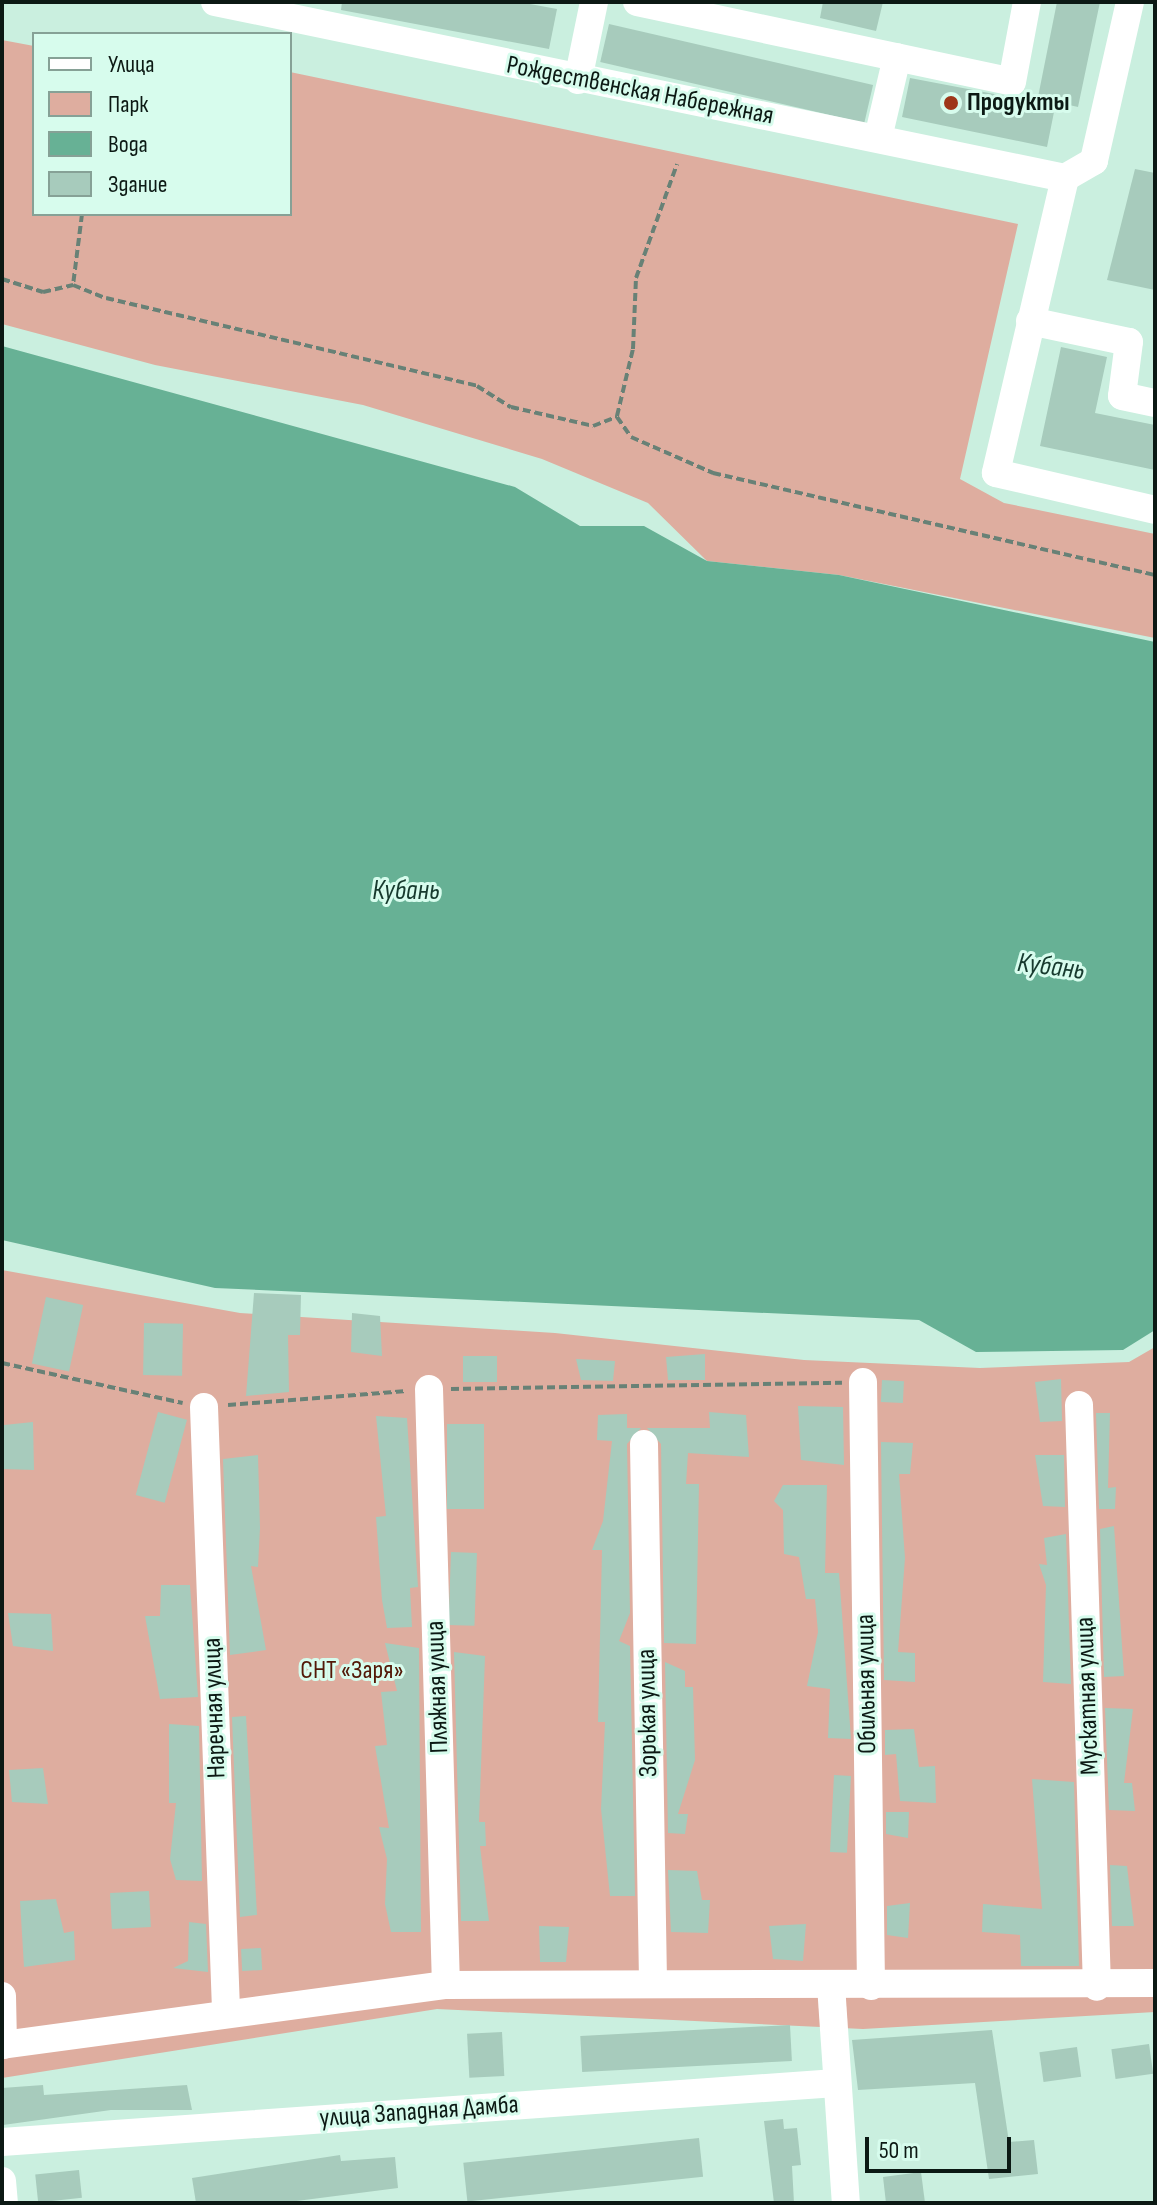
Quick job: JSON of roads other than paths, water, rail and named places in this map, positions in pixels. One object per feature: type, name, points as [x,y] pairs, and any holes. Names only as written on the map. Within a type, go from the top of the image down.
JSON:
[{"type":"street","points":[[578,80],[594,2]]},
{"type":"street","points":[[637,2],[1012,82],[1027,2]]},
{"type":"street","points":[[1130,2],[1094,161],[1065,178],[996,473],[1155,510]]},
{"type":"street","name":"Рождественская Набережная","points":[[228,3],[294,10],[578,80],[1065,178]]},
{"type":"street","points":[[878,138],[897,57]]},
{"type":"street","points":[[1030,321],[1129,342],[1122,396],[1155,403]]},
{"type":"street","name":"Обильная улица","points":[[863,1382],[871,1986]]},
{"type":"street","name":"Пляжная улица","points":[[429,1389],[446,1985]]},
{"type":"street","name":"Мускатная улица","points":[[1079,1405],[1097,1987]]},
{"type":"street","name":"Наречная улица","points":[[204,1407],[226,2010]]},
{"type":"street","name":"Зорькая улица","points":[[644,1444],[653,1982]]},
{"type":"street","points":[[2,1996],[2,2045],[226,2010],[446,1985],[653,1982],[1097,1987],[1155,1983]]},
{"type":"street","points":[[831,1985],[846,2203]]},
{"type":"street","name":"улица Западная Дамба","points":[[2,2142],[836,2083]]},
{"type":"street","points":[[2,2181],[4,2203]]},
{"type":"water","name":"Кубань","points":[[2,346],[515,487],[580,526],[644,526],[707,561],[839,575],[1155,642],[1155,1330],[1123,1350],[976,1352],[919,1320],[215,1288],[2,1240]]},
{"type":"place","name":"Продукты","points":[[951,103]]},
{"type":"park label","name":"СНТ «Заря»","points":[[352,1671]]}]
